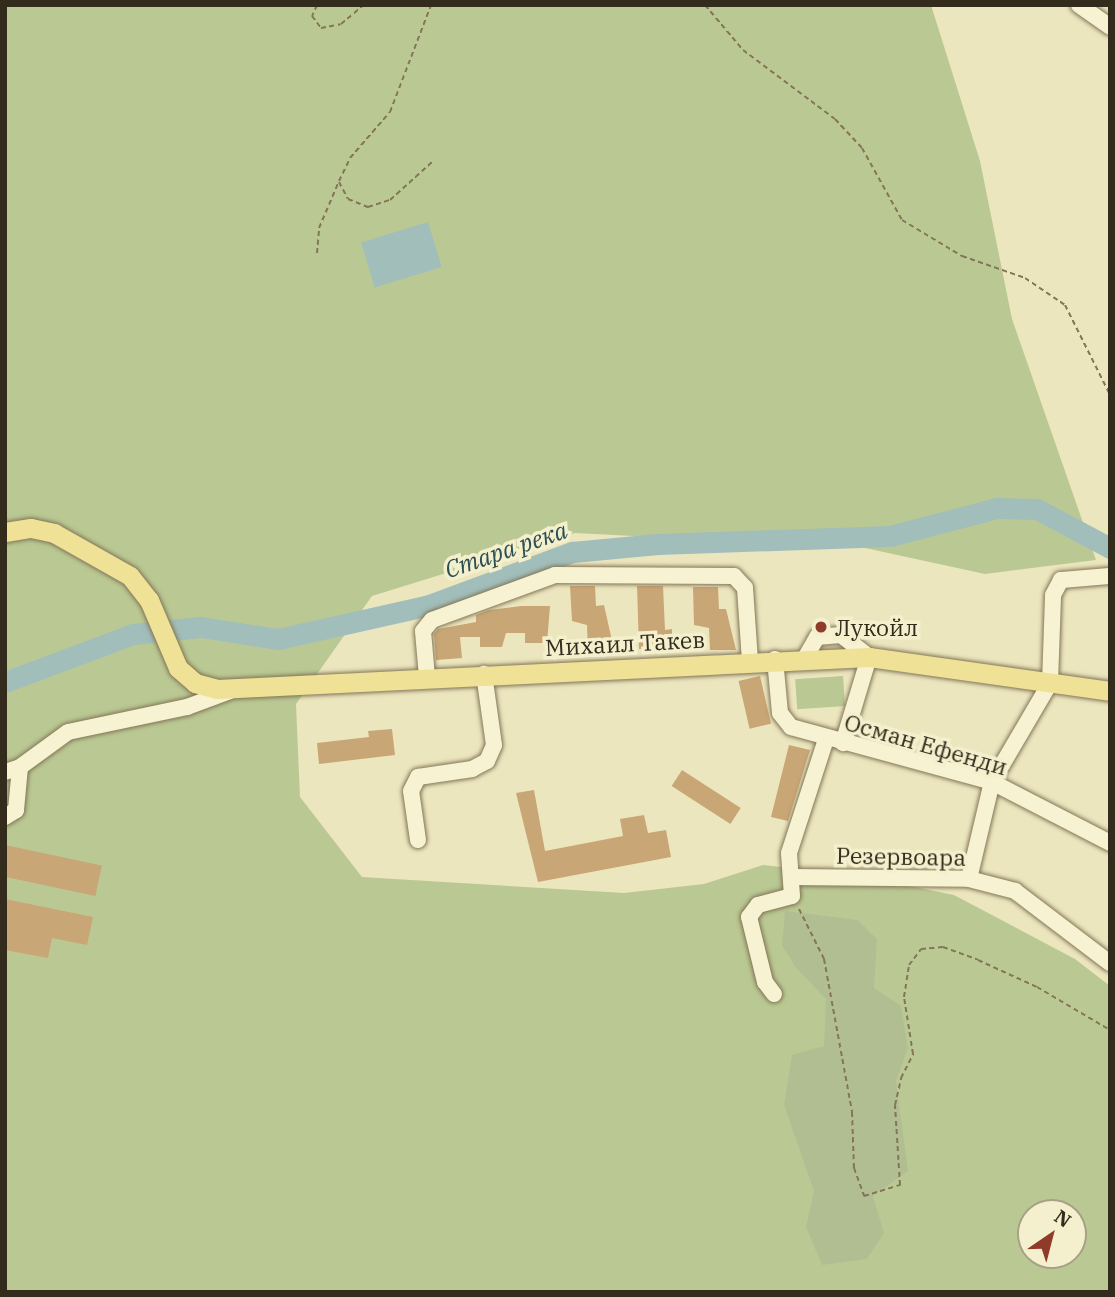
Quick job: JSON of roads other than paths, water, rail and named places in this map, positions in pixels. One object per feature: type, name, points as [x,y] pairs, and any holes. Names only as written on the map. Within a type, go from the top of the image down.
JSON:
[{"type":"main road","name":"Михаил Такев","points":[[5,532],[31,528],[61,536],[130,576],[149,600],[164,641],[185,676],[206,687],[230,691],[427,677],[775,659],[869,657],[1110,691]]},
{"type":"street","points":[[1079,5],[1110,27]]},
{"type":"street","points":[[427,677],[423,631],[432,620],[555,575],[734,576],[745,588],[750,661]]},
{"type":"street","points":[[969,879],[992,782],[1050,683],[1054,595],[1061,580],[1110,576]]},
{"type":"street","points":[[843,743],[869,657]]},
{"type":"street","name":"Осман Ефенди","points":[[775,659],[780,713],[791,727],[992,782],[1110,843]]},
{"type":"street","points":[[418,840],[411,792],[418,777],[472,769],[488,761],[494,745],[484,674]]},
{"type":"street","points":[[5,817],[16,810],[13,769],[68,732],[187,707],[230,691]]},
{"type":"street","points":[[792,888],[789,853],[826,738]]},
{"type":"street","name":"Резервоара","points":[[774,994],[765,982],[749,917],[758,905],[792,888],[969,879],[1015,891],[1110,963]]},
{"type":"water","points":[[428,222],[442,267],[375,287],[361,242]]},
{"type":"waterway","name":"Стара река","points":[[5,682],[133,634],[201,627],[278,639],[426,606],[572,552],[658,544],[890,536],[997,508],[1037,509],[1110,548]]},
{"type":"place","name":"Лукойл","points":[[821,627]]}]
